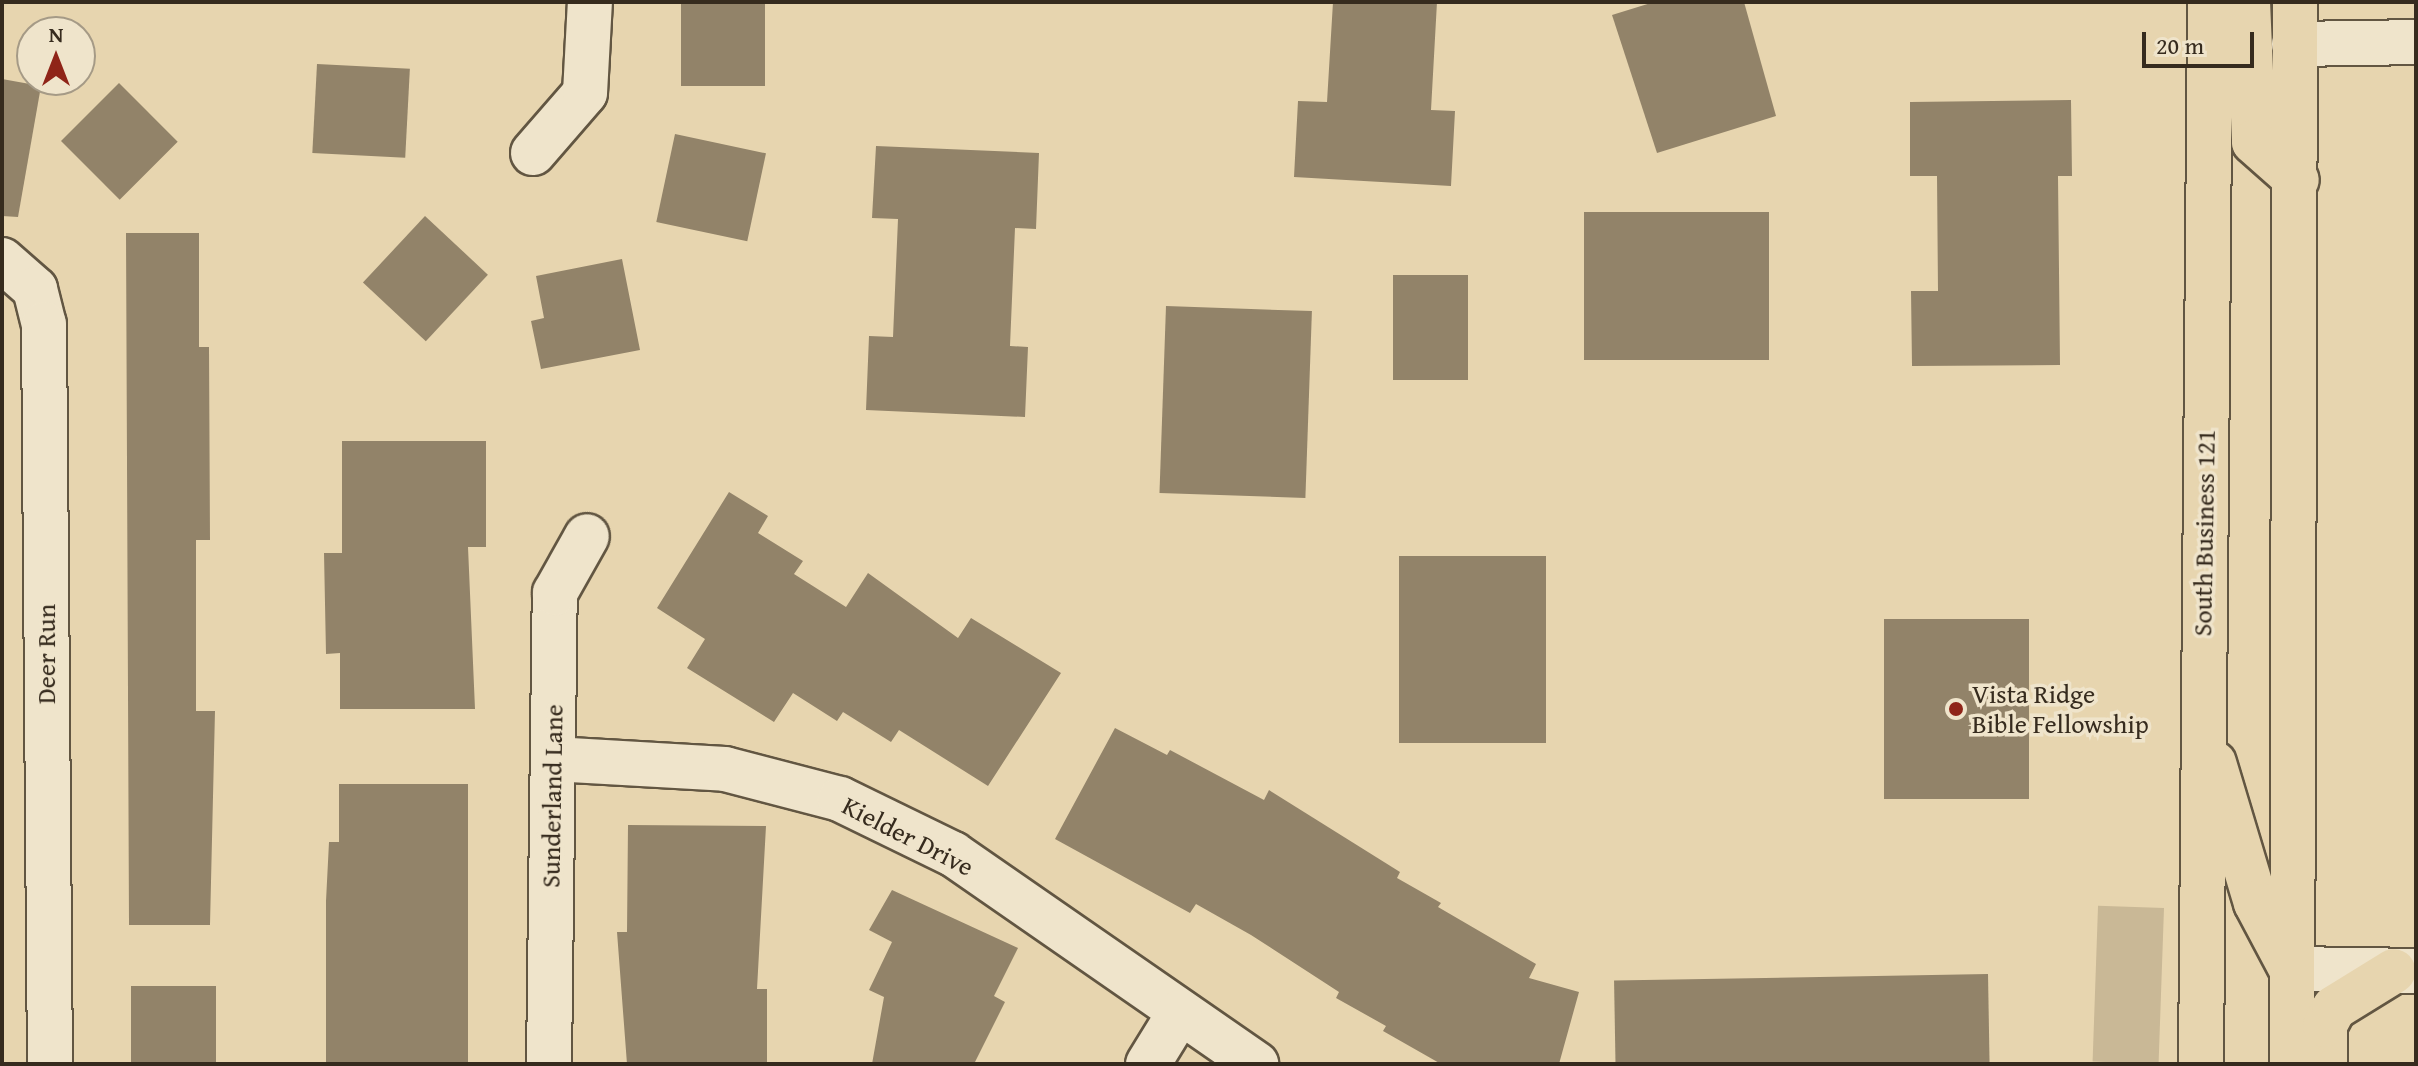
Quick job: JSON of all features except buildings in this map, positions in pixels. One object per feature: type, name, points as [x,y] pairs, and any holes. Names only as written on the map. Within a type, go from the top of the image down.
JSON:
[{"type":"main road","name":"South Business 121","points":[[2201,1064],[2210,2]]},
{"type":"main road","points":[[2248,2],[2254,142],[2297,180]]},
{"type":"main road","points":[[2292,1064],[2297,180],[2294,23]]},
{"type":"main road","points":[[2203,735],[2228,798],[2256,903],[2292,969]]},
{"type":"main road","points":[[2325,1064],[2325,1025],[2334,1008],[2405,971]]},
{"type":"street","points":[[533,153],[585,93],[590,2]]},
{"type":"street","points":[[2294,23],[2416,42]]},
{"type":"street","name":"Deer Run","points":[[2,260],[35,289],[44,324],[50,1064]]},
{"type":"street","name":"Sunderland Lane","points":[[549,1064],[555,593],[587,536]]},
{"type":"street","name":"Kielder Drive","points":[[553,759],[725,769],[840,799],[953,854],[1256,1064]]},
{"type":"street","points":[[2292,969],[2405,971]]},
{"type":"street","points":[[1148,1064],[1180,1012]]},
{"type":"shaded area","points":[[2098,906],[2164,908],[2159,1064],[2093,1062]]},
{"type":"place","name":"Vista Ridge Bible Fellowship","points":[[1956,709]]}]
